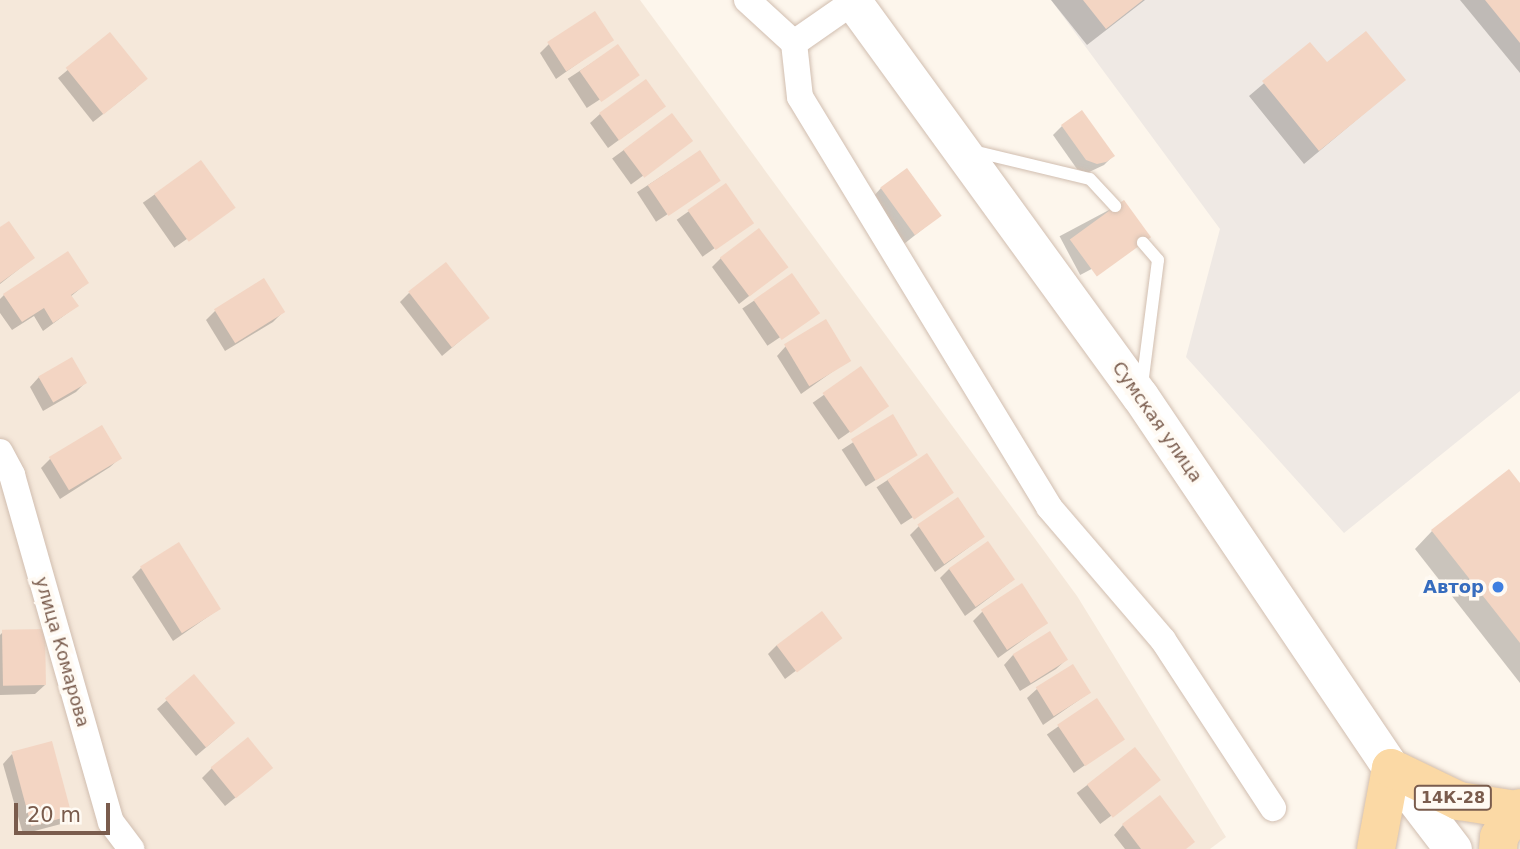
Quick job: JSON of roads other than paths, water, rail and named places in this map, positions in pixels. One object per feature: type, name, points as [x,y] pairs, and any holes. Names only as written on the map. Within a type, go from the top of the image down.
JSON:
[{"type":"main road","name":"Сумская улица","points":[[853,1],[1140,396],[1391,768],[1453,849]]},
{"type":"main road","name":"14К-28","points":[[1391,768],[1459,801],[1518,809]]},
{"type":"main road","points":[[1376,849],[1391,768]]},
{"type":"main road","points":[[1498,849],[1499,837],[1518,809]]},
{"type":"street","points":[[747,0],[794,43],[800,97],[1049,506],[1163,640],[1273,808]]},
{"type":"street","points":[[794,43],[853,1]]},
{"type":"street","name":"улица Комарова","points":[[0,452],[12,475],[111,822],[131,849]]},
{"type":"lane","points":[[959,148],[1090,180],[1115,206]]},
{"type":"lane","points":[[1140,396],[1157,260],[1143,243]]},
{"type":"place","name":"Автор","points":[[1498,587]]}]
